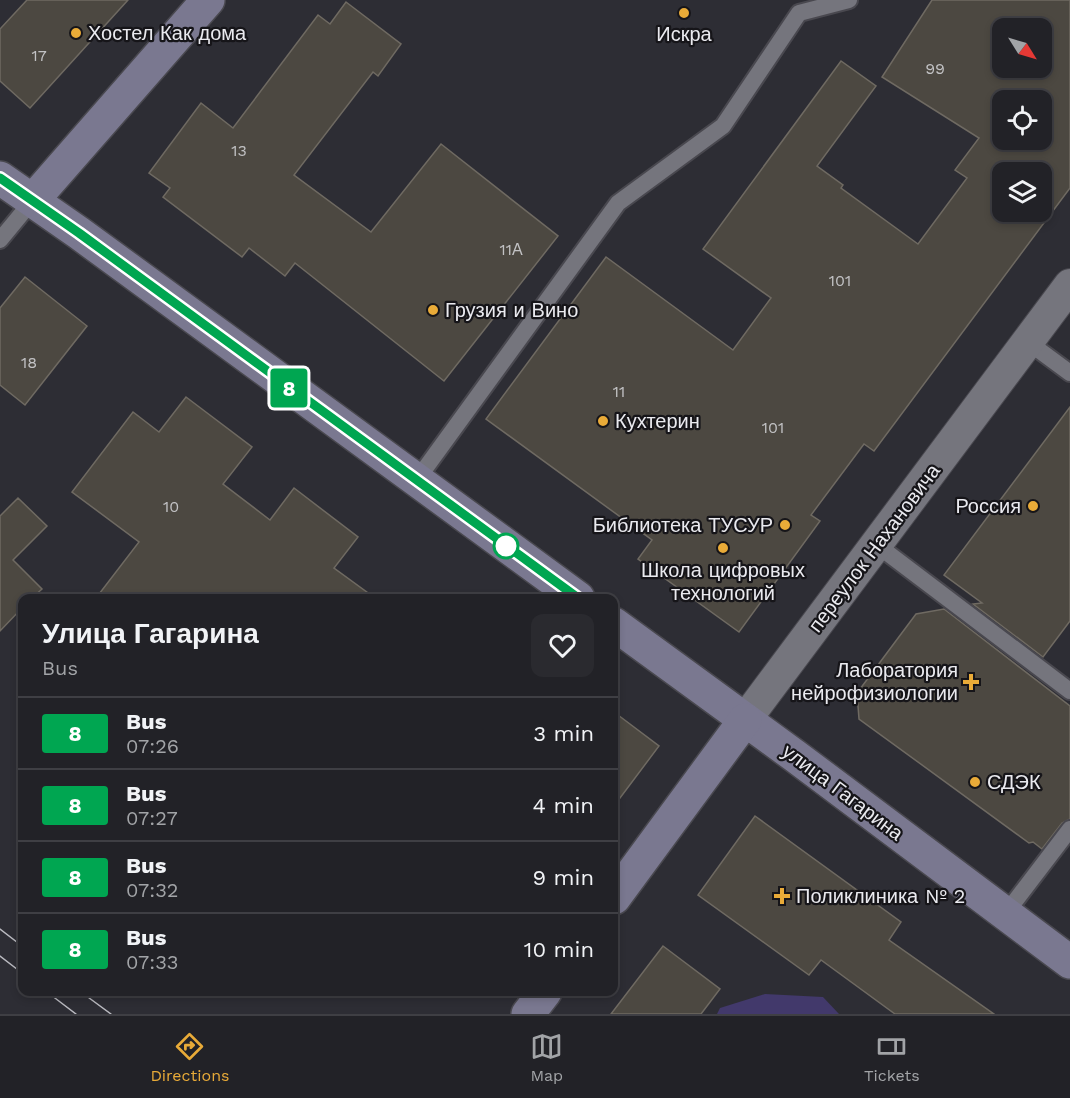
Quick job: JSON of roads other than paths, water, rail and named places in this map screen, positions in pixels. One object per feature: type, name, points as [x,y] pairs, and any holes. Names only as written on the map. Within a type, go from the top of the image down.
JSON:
[{"type":"main road","points":[[33,200],[208,0]]},
{"type":"main road","points":[[0,178],[572,594]]},
{"type":"main road","name":"улица Гагарина","points":[[618,627],[1070,962]]},
{"type":"main road","name":"переулок Нахановича","points":[[618,893],[745,720]]},
{"type":"main road","points":[[528,1014],[542,996]]},
{"type":"street","name":"переулок Нахановича","points":[[745,720],[1070,285]]},
{"type":"lane","points":[[416,481],[618,202],[723,126],[799,13],[849,0]]},
{"type":"lane","points":[[0,240],[33,200]]},
{"type":"lane","points":[[1028,342],[1070,373]]},
{"type":"lane","points":[[876,545],[1070,691]]},
{"type":"lane","points":[[1006,913],[1070,829]]},
{"type":"tram line","points":[[0,929],[18,943]]},
{"type":"tram line","points":[[0,956],[18,970]]},
{"type":"tram line","points":[[52,996],[76,1014]]},
{"type":"tram line","points":[[86,996],[111,1014]]},
{"type":"place","name":"Искра","points":[[684,13]]},
{"type":"place","name":"Хостел Как дома","points":[[76,33]]},
{"type":"place","name":"Грузия и Вино","points":[[433,310]]},
{"type":"place","name":"Кухтерин","points":[[603,421]]},
{"type":"place","name":"Россия","points":[[1033,506]]},
{"type":"place","name":"Библиотека ТУСУР","points":[[785,525]]},
{"type":"place","name":"Школа цифровых технологий","points":[[723,548]]},
{"type":"place","name":"Лаборатория нейрофизиологии","points":[[971,682]]},
{"type":"place","name":"СДЭК","points":[[975,782]]},
{"type":"place","name":"Поликлиника № 2","points":[[782,896]]}]
